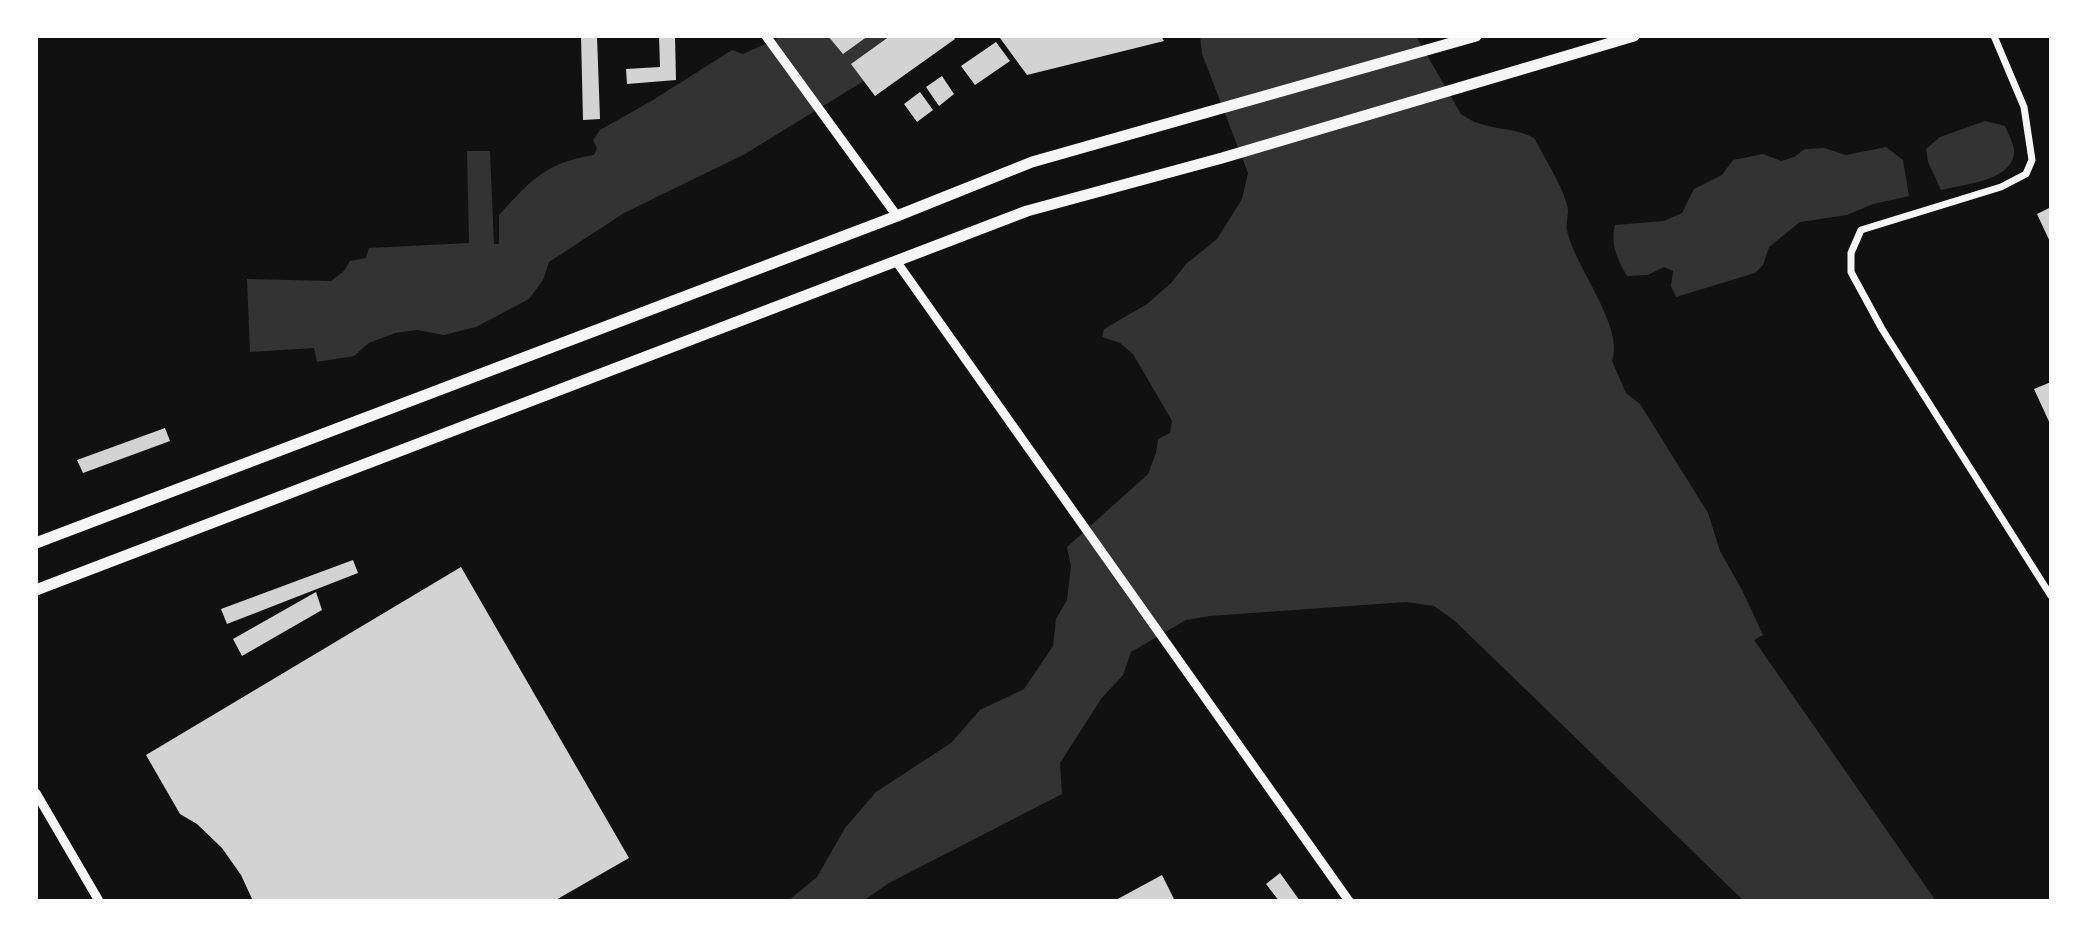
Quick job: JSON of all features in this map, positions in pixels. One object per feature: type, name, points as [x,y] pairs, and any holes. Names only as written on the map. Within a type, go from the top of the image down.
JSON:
[{"type":"main road","points":[[36,543],[1032,162],[1476,36]]},
{"type":"main road","points":[[36,590],[1027,211],[1222,158],[1634,36]]},
{"type":"street","points":[[766,36],[897,216]]},
{"type":"street","points":[[1994,36],[2024,107],[2032,160],[2026,174],[2001,187],[1861,230],[1851,253],[1851,272],[1882,329],[2051,596]]},
{"type":"street","points":[[896,261],[1349,901]]},
{"type":"street","points":[[36,793],[99,901]]},
{"type":"shaded area","points":[[783,36],[937,36],[745,154],[624,213],[549,262],[543,280],[529,299],[476,327],[444,335],[417,330],[395,333],[369,343],[354,356],[317,362],[314,348],[250,352],[247,279],[331,281],[344,271],[350,261],[366,258],[369,248],[469,243],[467,151],[490,151],[494,244],[499,244],[499,215],[520,192],[551,168],[594,155],[597,148],[593,140],[600,130],[732,50],[743,54]]},
{"type":"shaded area","points":[[1200,36],[1416,36],[1461,114],[1480,124],[1519,132],[1535,139],[1564,197],[1571,245],[1611,331],[1614,347],[1612,361],[1626,393],[1640,404],[1708,513],[1720,551],[1763,635],[1754,640],[1936,901],[1744,901],[1455,621],[1434,606],[1406,602],[1186,620],[1131,652],[1123,675],[1101,699],[1060,763],[1062,794],[889,883],[863,901],[788,901],[817,877],[845,828],[876,792],[951,743],[980,710],[1024,689],[1053,646],[1056,619],[1067,600],[1071,566],[1067,547],[1148,474],[1158,439],[1170,433],[1172,421],[1133,354],[1120,343],[1102,337],[1104,329],[1147,304],[1171,283],[1186,264],[1217,239],[1242,199],[1248,173],[1202,54]]},
{"type":"shaded area","points":[[1985,121],[2005,126],[2014,150],[2012,160],[1997,175],[1941,190],[1928,162],[1926,149],[1940,137]]},
{"type":"shaded area","points":[[1886,147],[1903,160],[1909,196],[1873,204],[1847,215],[1800,222],[1769,247],[1763,265],[1755,273],[1676,297],[1671,286],[1673,271],[1664,267],[1648,275],[1627,276],[1618,258],[1614,245],[1615,225],[1664,221],[1682,213],[1694,189],[1722,175],[1733,160],[1763,154],[1781,161],[1805,149],[1824,148],[1846,155]]},
{"type":"building","points":[[581,36],[597,36],[600,119],[583,120]]},
{"type":"building","points":[[659,36],[675,36],[676,80],[627,84],[626,69],[660,67]]},
{"type":"building","points":[[828,36],[868,36],[843,54]]},
{"type":"building","points":[[890,36],[953,36],[955,39],[875,96],[851,64]]},
{"type":"building","points":[[1161,36],[1164,41],[1027,75],[1000,38]]},
{"type":"building","points":[[996,42],[1010,61],[975,85],[961,66]]},
{"type":"building","points":[[942,76],[954,94],[939,106],[926,87]]},
{"type":"building","points":[[920,92],[933,110],[917,122],[904,104]]},
{"type":"building","points":[[2051,207],[2051,244],[2037,214]]},
{"type":"building","points":[[2051,382],[2051,426],[2034,389]]},
{"type":"building","points":[[165,428],[170,441],[83,473],[77,460]]},
{"type":"building","points":[[353,560],[358,573],[227,624],[221,609]]},
{"type":"building","points":[[461,567],[629,858],[554,901],[253,901],[241,875],[222,848],[197,824],[180,814],[146,755]]},
{"type":"building","points":[[316,592],[322,610],[242,656],[233,639]]},
{"type":"building","points":[[1280,873],[1300,901],[1279,901],[1266,884]]},
{"type":"building","points":[[1162,875],[1175,901],[1114,901]]}]
